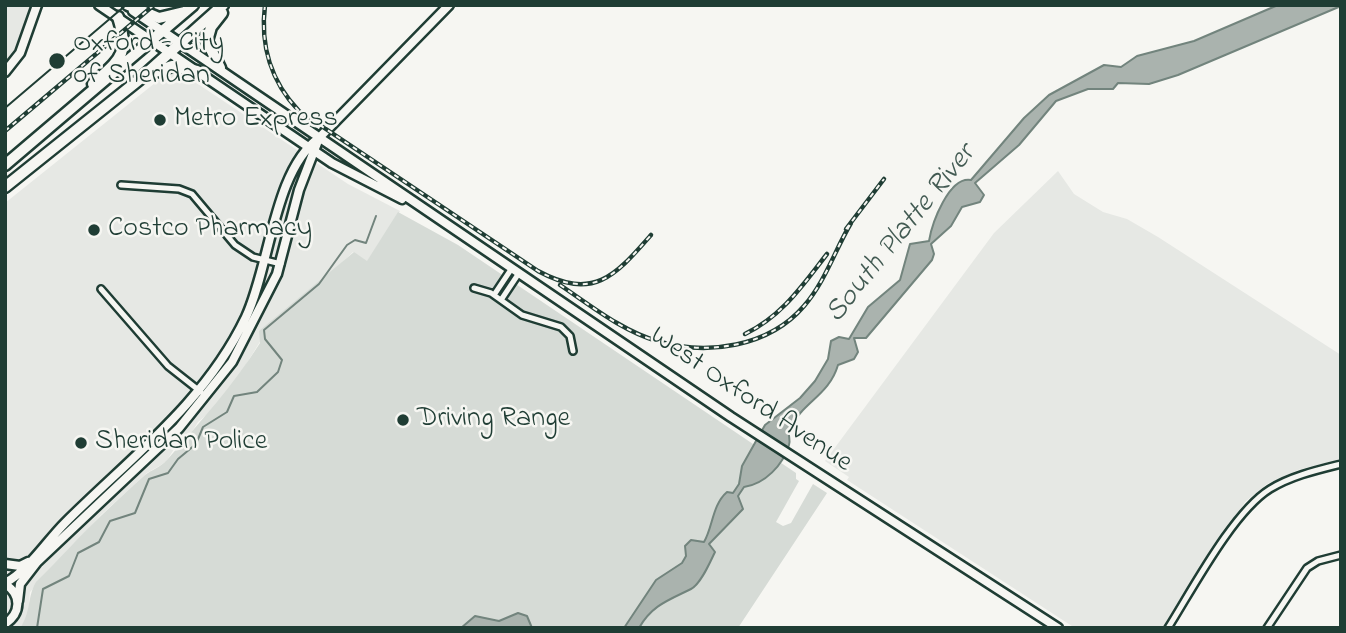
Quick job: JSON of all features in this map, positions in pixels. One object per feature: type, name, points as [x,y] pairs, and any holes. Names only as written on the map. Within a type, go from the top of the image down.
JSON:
[{"type":"highway","points":[[126,5],[159,18],[190,8]]},
{"type":"highway","points":[[5,187],[140,79],[226,5]]},
{"type":"highway","points":[[220,68],[210,52],[207,37],[226,5]]},
{"type":"highway","points":[[5,165],[165,32],[190,8]]},
{"type":"highway","points":[[32,143],[120,58],[125,44],[118,18]]},
{"type":"highway","points":[[140,79],[172,66],[197,71]]},
{"type":"main road","points":[[5,72],[23,45],[37,5]]},
{"type":"main road","name":"West Oxford Avenue","points":[[99,5],[316,152],[353,175],[420,208]]},
{"type":"main road","name":"West Oxford Avenue","points":[[126,5],[420,208],[744,425],[1058,628]]},
{"type":"main road","points":[[18,601],[13,590],[5,584],[203,394],[239,330],[267,261],[285,189],[308,146],[320,138],[449,5]]},
{"type":"main road","points":[[5,624],[16,614],[20,584],[37,562],[156,450],[203,394],[249,332],[281,264],[299,190],[320,138]]},
{"type":"main road","points":[[5,565],[20,566],[31,561]]},
{"type":"street","points":[[121,185],[179,189],[192,194],[235,245],[267,261],[281,264]]},
{"type":"street","points":[[494,295],[515,270]]},
{"type":"street","points":[[500,300],[515,270]]},
{"type":"street","points":[[474,288],[494,295],[517,313],[563,328],[570,337],[573,351]]},
{"type":"street","points":[[102,289],[164,362],[203,394]]},
{"type":"street","points":[[1168,628],[1237,522],[1258,498],[1294,478],[1341,464]]},
{"type":"street","points":[[1267,628],[1313,563],[1341,555]]},
{"type":"shaded area","points":[[5,5],[31,5],[12,56],[5,63]]},
{"type":"shaded area","points":[[1278,5],[1341,6],[1178,75],[1149,84],[1118,83],[1113,89],[1088,89],[1056,101],[1019,145],[975,183],[984,195],[980,202],[962,207],[951,226],[931,244],[934,254],[932,260],[866,338],[854,338],[858,352],[854,359],[838,365],[834,376],[822,392],[795,420],[789,431],[789,445],[778,466],[766,478],[744,487],[738,496],[743,509],[709,544],[715,552],[698,583],[655,608],[639,628],[624,628],[656,580],[682,563],[686,556],[685,546],[691,540],[704,542],[718,503],[727,492],[733,493],[739,484],[742,466],[765,425],[800,398],[815,381],[828,359],[831,341],[839,337],[849,339],[868,307],[900,280],[910,244],[929,241],[938,213],[949,193],[956,185],[971,180],[1024,118],[1049,95],[1104,65],[1121,67],[1137,56],[1194,41]]},
{"type":"shaded area","points":[[170,71],[183,74],[348,184],[400,211],[367,262],[353,252],[261,340],[236,381],[216,407],[198,422],[188,438],[174,449],[166,462],[147,473],[101,515],[30,592],[28,617],[20,628],[5,628],[5,203]]},
{"type":"shaded area","points":[[1058,171],[1074,194],[1103,212],[1127,219],[1158,237],[1341,355],[1341,459],[1298,470],[1267,484],[1245,502],[1162,628],[1075,628],[847,480],[849,477],[825,461],[994,233]]},
{"type":"shaded area","points":[[398,212],[458,245],[796,473],[796,479],[799,481],[776,522],[783,526],[791,523],[813,484],[827,493],[738,628],[20,628],[36,582],[87,529],[145,475],[167,460],[250,359],[260,343],[259,331],[354,252],[367,261]]},
{"type":"shaded area","points":[[518,613],[527,616],[532,628],[461,628],[475,616],[499,621]]},
{"type":"waterway","points":[[37,628],[43,589],[69,576],[78,553],[99,542],[110,521],[135,513],[149,479],[168,473],[178,459],[196,444],[203,427],[227,412],[234,396],[257,392],[278,372],[282,360],[265,339],[264,330],[319,284],[347,245],[355,240],[366,243],[376,216]]},
{"type":"tram line","points":[[5,108],[126,5]]},
{"type":"railway","points":[[5,131],[154,5]]},
{"type":"railway","points":[[265,5],[264,34],[270,62],[281,88],[299,111],[538,271],[574,284],[589,284],[602,280],[626,262],[651,235]]},
{"type":"railway","points":[[846,229],[884,179]]},
{"type":"railway","points":[[560,285],[619,324],[644,337],[696,348],[736,344],[773,331],[790,320],[804,306],[824,276],[851,223]]},
{"type":"railway","points":[[745,334],[781,309],[827,254]]},
{"type":"place","name":"Oxford - City of Sheridan","points":[[57,61]]},
{"type":"place","name":"Metro Express","points":[[160,120]]},
{"type":"place","name":"Costco Pharmacy","points":[[94,230]]},
{"type":"place","name":"Driving Range","points":[[403,420]]},
{"type":"place","name":"Sheridan Police","points":[[81,443]]},
{"type":"water label","name":"South Platte River","points":[[902,235]]}]
